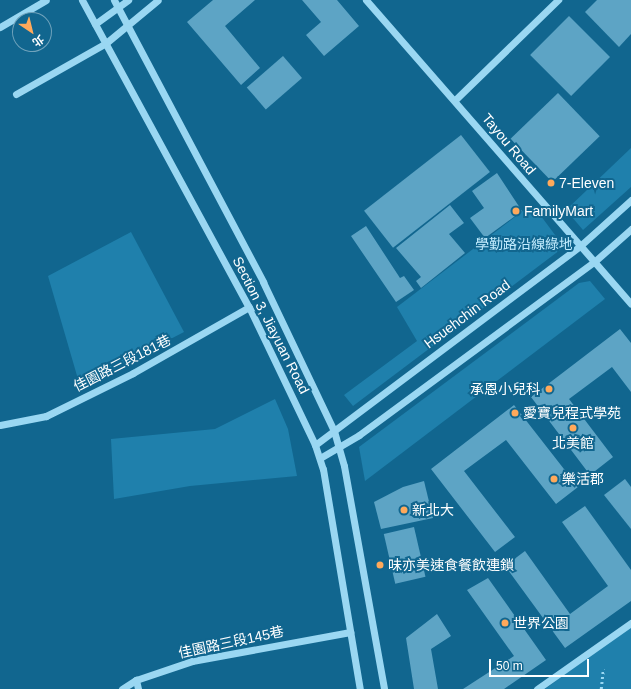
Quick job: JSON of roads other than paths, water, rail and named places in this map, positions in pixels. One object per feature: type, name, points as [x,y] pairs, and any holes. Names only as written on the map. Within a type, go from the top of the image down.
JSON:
[{"type":"street","points":[[0,27],[46,0]]},
{"type":"street","name":"Section 3, Jiayuan Road","points":[[82,0],[249,307],[315,445],[320,458],[360,689]]},
{"type":"street","name":"Section 3, Jiayuan Road","points":[[114,0],[263,282],[334,431],[340,449],[384,689]]},
{"type":"street","points":[[95,24],[128,0]]},
{"type":"street","points":[[16,94],[106,43],[129,26],[158,0]]},
{"type":"street","name":"Tayou Road","points":[[366,0],[456,100],[631,304]]},
{"type":"street","points":[[456,100],[558,0]]},
{"type":"street","name":"Hsuehchin Road","points":[[315,445],[580,246],[631,200]]},
{"type":"street","points":[[320,458],[340,449],[594,262],[631,229]]},
{"type":"street","name":"佳園路三段181巷","points":[[0,425],[46,416],[133,373],[249,307]]},
{"type":"street","points":[[537,689],[631,623]]},
{"type":"street","name":"佳園路三段145巷","points":[[122,689],[136,680],[192,661],[350,632]]},
{"type":"street","points":[[136,680],[138,689]]},
{"type":"place","name":"7-Eleven","points":[[551,183]]},
{"type":"place","name":"FamilyMart","points":[[516,211]]},
{"type":"place","name":"承恩小兒科","points":[[549,389]]},
{"type":"place","name":"愛寶兒程式學苑","points":[[515,413]]},
{"type":"place","name":"北美館","points":[[573,428]]},
{"type":"place","name":"樂活郡","points":[[554,479]]},
{"type":"place","name":"新北大","points":[[404,510]]},
{"type":"place","name":"味亦美速食餐飲連鎖","points":[[380,565]]},
{"type":"place","name":"世界公園","points":[[505,623]]},
{"type":"park label","name":"學勤路沿線綠地","points":[[524,244]]}]
